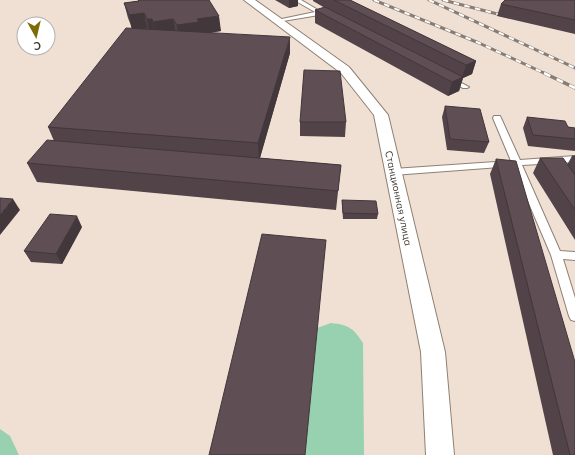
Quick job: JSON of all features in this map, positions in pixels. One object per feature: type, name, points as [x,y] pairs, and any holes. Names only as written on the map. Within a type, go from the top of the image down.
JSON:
[{"type":"street","name":"Станционная улица","points":[[249,0],[345,70],[381,115],[433,352],[440,455]]},
{"type":"lane","points":[[297,0],[333,20]]},
{"type":"lane","points":[[279,21],[319,12]]},
{"type":"lane","points":[[444,76],[465,87]]},
{"type":"lane","points":[[497,118],[556,255],[575,316]]},
{"type":"lane","points":[[393,172],[575,159]]},
{"type":"lane","points":[[557,160],[564,171]]},
{"type":"lane","points":[[556,255],[575,256]]},
{"type":"green space","points":[[331,323],[350,328],[363,343],[364,455],[286,455],[317,328]]},
{"type":"green space","points":[[0,429],[10,436],[19,455],[0,455]]},
{"type":"building","points":[[139,0],[209,0],[219,16],[197,19],[199,22],[177,25],[173,19],[153,22],[152,19],[147,19],[144,13],[129,15],[124,3]]},
{"type":"building","points":[[334,0],[350,0],[476,61],[466,65]]},
{"type":"building","points":[[505,0],[575,0],[575,20],[501,4]]},
{"type":"building","points":[[325,7],[463,77],[452,82],[315,10]]},
{"type":"building","points":[[126,28],[290,37],[258,143],[48,127]]},
{"type":"building","points":[[304,70],[340,71],[346,122],[300,122]]},
{"type":"building","points":[[445,106],[480,109],[489,142],[450,139]]},
{"type":"building","points":[[527,117],[565,121],[568,127],[575,128],[575,139],[533,135]]},
{"type":"building","points":[[47,140],[341,165],[338,191],[27,163]]},
{"type":"building","points":[[540,158],[563,158],[575,175],[575,210]]},
{"type":"building","points":[[496,159],[516,161],[575,362],[575,455],[570,455]]},
{"type":"building","points":[[0,198],[13,199],[0,215]]},
{"type":"building","points":[[342,200],[376,201],[378,214],[343,213]]},
{"type":"building","points":[[50,214],[77,216],[56,254],[24,251]]},
{"type":"building","points":[[262,234],[326,240],[305,455],[209,455]]},
{"type":"railway","points":[[374,0],[479,43],[546,74]]},
{"type":"railway","points":[[429,0],[575,68]]},
{"type":"railway","points":[[443,0],[509,17]]},
{"type":"railway","points":[[544,73],[575,88]]}]
